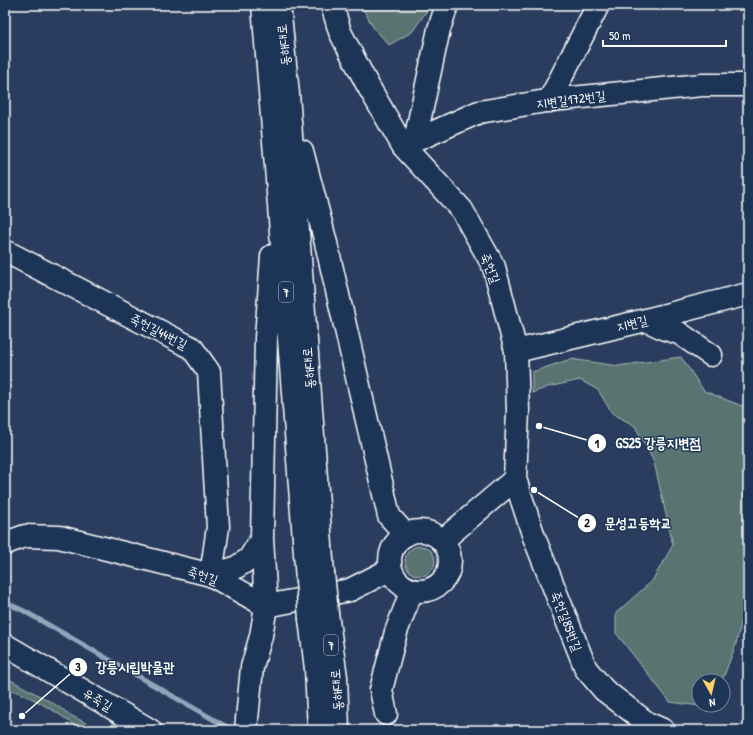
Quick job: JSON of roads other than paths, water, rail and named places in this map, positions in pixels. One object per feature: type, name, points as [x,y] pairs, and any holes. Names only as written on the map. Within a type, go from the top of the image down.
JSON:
[{"type":"street","name":"동해대로","points":[[263,5],[277,179],[315,577],[318,616],[316,669],[319,730]]},
{"type":"street","name":"동해대로","points":[[279,5],[288,94],[315,577]]},
{"type":"street","name":"죽헌길","points":[[332,5],[340,32],[367,84],[409,143],[462,210],[494,267],[516,351],[518,412],[515,479]]},
{"type":"street","points":[[409,143],[439,29],[447,5]]},
{"type":"street","points":[[548,101],[598,5]]},
{"type":"street","name":"지변길172번길","points":[[409,143],[479,112],[548,101],[702,85],[748,85]]},
{"type":"street","points":[[288,94],[326,243],[389,516],[406,535]]},
{"type":"street","points":[[246,730],[252,667],[261,636],[266,606],[262,538],[266,338],[277,179]]},
{"type":"street","name":"죽헌길44번길","points":[[5,251],[192,348],[209,372],[218,527],[211,575]]},
{"type":"street","name":"지변길","points":[[516,351],[748,294]]},
{"type":"street","points":[[646,320],[664,329],[679,334],[711,355]]},
{"type":"street","points":[[442,541],[515,479]]},
{"type":"street","name":"죽헌길85번길","points":[[515,479],[534,537],[586,669],[604,690],[647,723],[663,730]]},
{"type":"street","points":[[416,532],[426,532],[435,535],[442,541],[448,549],[450,568],[440,584],[432,589],[422,591],[412,590],[403,586],[396,579],[391,569],[390,559],[398,541],[406,535],[416,532]]},
{"type":"street","name":"죽헌길","points":[[6,543],[25,536],[59,537],[211,575],[266,606]]},
{"type":"street","points":[[211,575],[235,568],[248,559],[262,538]]},
{"type":"street","points":[[266,606],[350,590],[391,569]]},
{"type":"street","points":[[386,714],[381,690],[396,632],[412,590]]},
{"type":"street","name":"동해대로","points":[[318,616],[336,677],[338,730]]},
{"type":"street","name":"유죽길","points":[[5,644],[150,730]]},
{"type":"waterway","points":[[5,602],[24,611],[232,730]]},
{"type":"place","name":"GS25 강릉지변점","points":[[539,426]]},
{"type":"place","name":"문성고등학교","points":[[534,490]]},
{"type":"place","name":"강릉시립박물관","points":[[22,716]]}]
